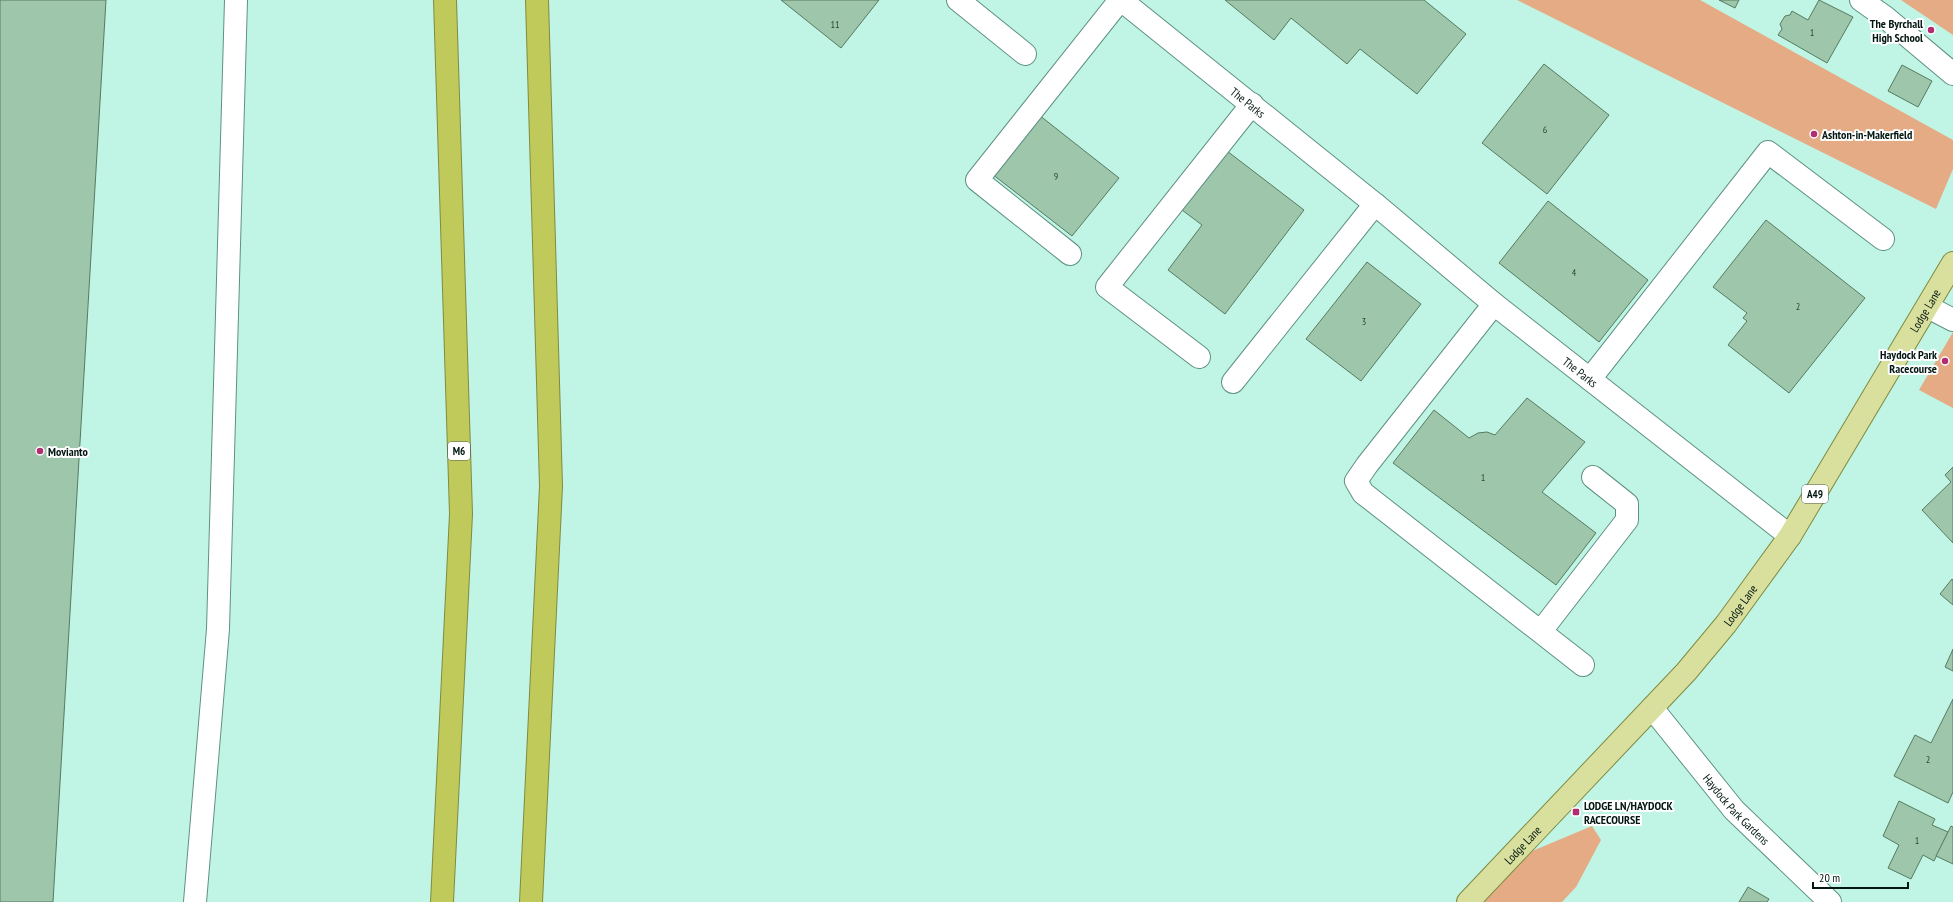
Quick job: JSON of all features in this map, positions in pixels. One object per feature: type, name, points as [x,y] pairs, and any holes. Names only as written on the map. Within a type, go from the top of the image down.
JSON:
[{"type":"highway","name":"M6","points":[[442,902],[461,514],[445,0]]},
{"type":"highway","points":[[531,902],[551,486],[537,0]]},
{"type":"main road","name":"Lodge Lane","points":[[1468,902],[1686,672],[1726,624],[1790,536],[1953,263]]},
{"type":"street","points":[[195,902],[218,629],[236,0]]},
{"type":"street","points":[[958,0],[1025,54]]},
{"type":"street","points":[[1070,254],[976,180],[1120,0]]},
{"type":"street","name":"The Parks","points":[[1120,0],[1252,104],[1375,204],[1494,304],[1790,536]]},
{"type":"street","points":[[1861,0],[1885,17],[1953,74]]},
{"type":"street","points":[[1199,357],[1107,287],[1252,104]]},
{"type":"street","points":[[1590,379],[1768,152],[1883,239]]},
{"type":"street","points":[[1233,382],[1375,204]]},
{"type":"street","points":[[1494,304],[1356,481],[1363,493],[1583,665]]},
{"type":"street","points":[[1928,307],[1953,320]]},
{"type":"street","points":[[1541,632],[1627,520],[1627,504],[1593,477]]},
{"type":"street","name":"Haydock Park Gardens","points":[[1652,708],[1734,810],[1830,902]]},
{"type":"shaded area","points":[[1517,0],[1700,0],[1953,140],[1953,169],[1936,209]]},
{"type":"shaded area","points":[[1901,0],[1953,0],[1953,35]]},
{"type":"shaded area","name":"Haydock Park Racecourse","points":[[1953,332],[1953,408],[1919,390]]},
{"type":"shaded area","points":[[1592,826],[1601,840],[1576,887],[1562,902],[1484,902],[1525,854]]},
{"type":"building","name":"Movianto","points":[[0,0],[106,0],[53,902],[0,902]]},
{"type":"building","points":[[781,0],[879,0],[841,48]]},
{"type":"building","points":[[1225,0],[1424,0],[1466,34],[1417,94],[1360,49],[1347,64],[1291,18],[1274,40]]},
{"type":"building","points":[[1719,0],[1739,0],[1735,8]]},
{"type":"building","points":[[1819,0],[1853,17],[1827,63],[1778,35],[1782,29],[1780,24],[1785,16],[1790,15],[1792,11],[1808,20]]},
{"type":"building","points":[[1544,64],[1609,115],[1547,194],[1482,143]]},
{"type":"building","points":[[1902,65],[1932,81],[1918,107],[1888,91]]},
{"type":"building","points":[[1039,115],[1119,178],[1072,236],[992,174]]},
{"type":"building","points":[[1227,151],[1304,210],[1225,314],[1168,270],[1202,225],[1182,210]]},
{"type":"building","points":[[1548,201],[1648,280],[1599,342],[1499,263]]},
{"type":"building","points":[[1766,220],[1865,298],[1789,393],[1728,345],[1747,321],[1743,318],[1747,313],[1713,287]]},
{"type":"building","points":[[1367,262],[1421,304],[1361,381],[1306,339]]},
{"type":"building","points":[[1527,398],[1585,442],[1542,492],[1596,533],[1556,585],[1393,463],[1434,410],[1469,438],[1478,433],[1487,432],[1495,435]]},
{"type":"building","points":[[1953,467],[1953,543],[1922,510],[1951,482],[1945,475]]},
{"type":"building","points":[[1952,579],[1953,580],[1953,605],[1940,594]]},
{"type":"building","points":[[1953,649],[1953,671],[1945,667]]},
{"type":"building","points":[[1953,699],[1953,792],[1948,803],[1894,776],[1915,735],[1931,743]]},
{"type":"building","points":[[1899,801],[1935,819],[1932,825],[1948,832],[1934,861],[1923,855],[1911,879],[1888,868],[1899,845],[1883,836]]},
{"type":"building","points":[[1951,826],[1953,827],[1953,864],[1936,856]]},
{"type":"building","points":[[1748,887],[1769,899],[1767,902],[1739,902]]},
{"type":"place","name":"The Byrchall High School","points":[[1931,30]]},
{"type":"place","name":"Ashton-in-Makerfield","points":[[1814,134]]},
{"type":"place","name":"Haydock Park Racecourse","points":[[1945,361]]},
{"type":"place","name":"Movianto","points":[[40,451]]},
{"type":"place","name":"LODGE LN/HAYDOCK RACECOURSE","points":[[1576,812]]}]
